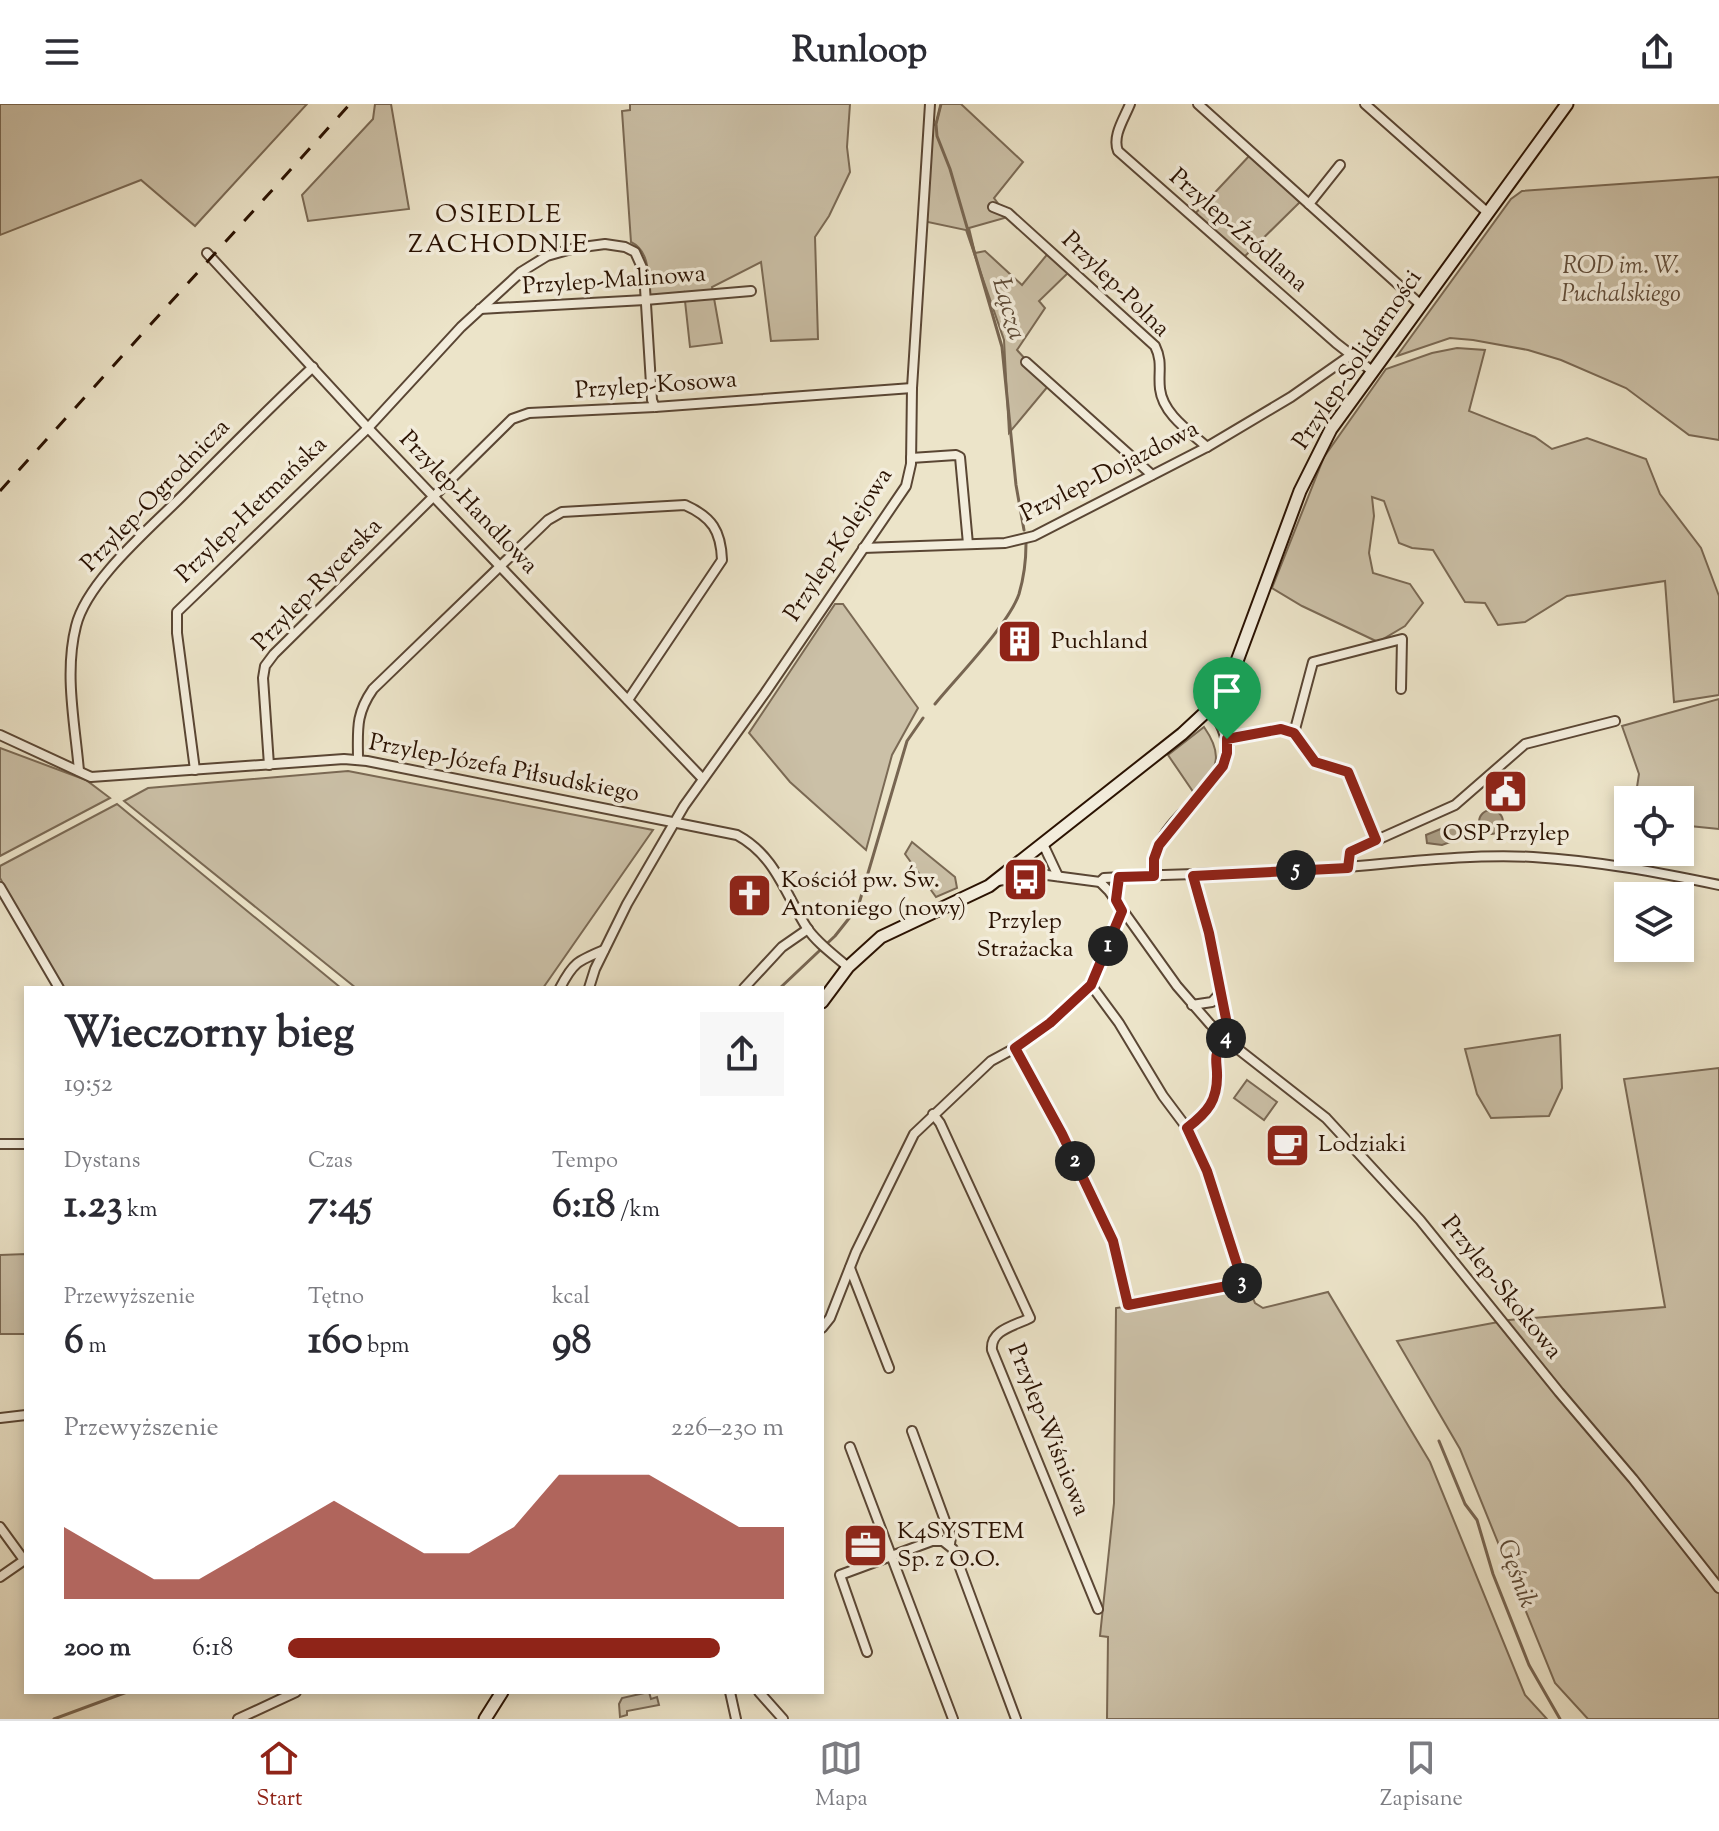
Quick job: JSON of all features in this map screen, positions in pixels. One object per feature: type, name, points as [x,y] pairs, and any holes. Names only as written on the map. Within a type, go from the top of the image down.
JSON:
[{"type":"main road","name":"Przylep-Solidarności","points":[[824,999],[848,967],[881,937],[997,881],[1210,708],[1234,671],[1311,465],[1331,429],[1567,104]]},
{"type":"main road","points":[[485,1719],[501,1694]]},
{"type":"street","name":"Przylep-Kolejowa","points":[[590,986],[604,950],[672,824],[906,486],[910,475],[912,388],[930,104]]},
{"type":"street","name":"Przylep-Źródlana","points":[[1130,104],[1117,136],[1115,144],[1118,151],[1372,371]]},
{"type":"street","points":[[1198,104],[1421,305]]},
{"type":"street","points":[[1365,104],[1488,213]]},
{"type":"street","points":[[1309,204],[1340,165]]},
{"type":"street","name":"Przylep-Polna","points":[[993,207],[1008,213],[1155,346],[1160,357],[1159,385],[1166,408],[1207,447]]},
{"type":"street","points":[[368,428],[480,309],[521,272],[547,256],[605,244],[635,252],[644,272],[652,400],[655,407]]},
{"type":"street","name":"Przylep-Handlowa","points":[[207,253],[368,428],[702,778]]},
{"type":"street","name":"Przylep-Malinowa","points":[[480,309],[751,291]]},
{"type":"street","name":"Przylep-Dojazdowa","points":[[863,548],[1005,543],[1034,536],[1207,447],[1291,397],[1351,355]]},
{"type":"street","points":[[1026,362],[1152,475]]},
{"type":"street","name":"Przylep-Ogrodnicza","points":[[79,771],[71,679],[76,626],[82,606],[96,585],[143,535],[313,367]]},
{"type":"street","name":"Przylep-Kosowa","points":[[433,495],[512,419],[529,413],[912,388]]},
{"type":"street","name":"Przylep-Hetmańska","points":[[195,770],[177,612],[368,428]]},
{"type":"street","points":[[911,458],[960,457],[968,544]]},
{"type":"street","name":"Przylep-Rycerska","points":[[269,765],[263,678],[265,666],[433,495]]},
{"type":"street","points":[[358,760],[357,720],[373,689],[548,520],[562,512],[685,505],[702,512],[715,525],[721,541],[722,560],[628,700]]},
{"type":"street","points":[[1294,733],[1313,662],[1402,639],[1401,689]]},
{"type":"street","points":[[1154,876],[1154,859],[1159,845],[1223,766],[1227,739],[1210,708]]},
{"type":"street","points":[[1348,868],[1350,852],[1455,805],[1525,744],[1615,721]]},
{"type":"street","points":[[1227,739],[1281,729],[1294,733],[1315,762],[1348,772],[1376,840]]},
{"type":"street","name":"Przylep-Józefa Piłsudskiego","points":[[0,735],[91,777],[358,760],[724,832],[754,844],[777,874],[808,929],[848,967]]},
{"type":"street","points":[[1043,844],[1058,876]]},
{"type":"street","points":[[997,881],[1036,875],[1100,882],[1104,878],[1119,877],[1193,876],[1531,857],[1623,865],[1719,885]]},
{"type":"street","points":[[1187,1128],[1205,1114],[1214,1100],[1217,1054],[1226,1040],[1228,1029],[1209,933],[1193,876]]},
{"type":"street","points":[[1116,900],[1119,877]]},
{"type":"street","name":"Przylep-Skokowa","points":[[1100,882],[1192,1005],[1226,1040],[1326,1118],[1420,1220],[1719,1588]]},
{"type":"street","points":[[0,887],[58,986]]},
{"type":"street","points":[[824,1324],[910,1142],[933,1114],[991,1061],[1050,1023],[1091,985],[1122,911]]},
{"type":"street","points":[[746,986],[782,947],[808,929]]},
{"type":"street","points":[[561,986],[571,966],[604,950]]},
{"type":"street","points":[[1015,1048],[1062,1134],[1113,1241],[1128,1305],[1243,1283],[1207,1171],[1187,1128],[1091,985]]},
{"type":"street","points":[[1192,1005],[1212,1002],[1221,992]]},
{"type":"street","name":"Przylep-Wiśniowa","points":[[933,1114],[940,1123],[1030,1318],[996,1334],[991,1342],[992,1350],[1098,1609]]},
{"type":"street","points":[[0,1144],[24,1144]]},
{"type":"street","points":[[850,1268],[889,1368]]},
{"type":"street","points":[[0,1418],[24,1415]]},
{"type":"street","points":[[912,1431],[951,1537],[950,1544],[1016,1719]]},
{"type":"street","points":[[850,1447],[953,1719]]},
{"type":"street","points":[[0,1527],[24,1559]]},
{"type":"street","points":[[867,1652],[840,1575],[932,1541],[950,1544]]},
{"type":"street","points":[[0,1577],[24,1561]]},
{"type":"street","points":[[238,1719],[292,1694]]},
{"type":"street","points":[[730,1694],[736,1719]]},
{"type":"street","points":[[761,1694],[783,1719]]},
{"type":"green space","points":[[0,104],[307,104],[195,226],[141,180],[0,235]]},
{"type":"green space","points":[[375,104],[391,104],[409,209],[308,221],[302,195],[373,119]]},
{"type":"green space","points":[[630,104],[850,104],[847,147],[850,172],[815,237],[818,339],[771,341],[761,262],[712,287],[722,343],[690,347],[684,292],[649,297],[645,259],[631,242],[622,111],[630,110]]},
{"type":"green space","points":[[941,104],[961,104],[1023,162],[994,198],[1008,217],[969,228],[975,253],[985,251],[1022,285],[1050,251],[1071,270],[1039,301],[1045,308],[1017,350],[1049,385],[1009,433],[1004,340],[966,230],[923,221],[930,127],[936,124]]},
{"type":"green space","points":[[1251,154],[1301,201],[1240,261],[1191,218]]},
{"type":"green space","name":"ROD im. W. Puchalskiego","points":[[1719,177],[1719,440],[1689,435],[1626,388],[1561,360],[1528,350],[1450,338],[1397,356],[1511,199],[1522,191]]},
{"type":"green space","points":[[1457,348],[1485,350],[1469,411],[1535,437],[1552,449],[1587,438],[1646,459],[1660,494],[1701,548],[1719,596],[1719,695],[1674,702],[1665,581],[1567,596],[1525,622],[1498,625],[1485,603],[1465,602],[1433,550],[1399,543],[1384,501],[1372,497],[1374,516],[1369,553],[1373,573],[1410,584],[1423,603],[1405,626],[1378,642],[1302,606],[1272,588],[1324,457],[1386,369]]},
{"type":"green space","points":[[835,604],[843,604],[918,708],[892,755],[866,850],[790,782],[749,733]]},
{"type":"green space","points":[[1719,699],[1719,829],[1694,826],[1694,786],[1637,786],[1639,774],[1622,726]]},
{"type":"green space","points":[[1204,727],[1211,737],[1216,755],[1213,770],[1196,796],[1168,755]]},
{"type":"green space","points":[[0,748],[86,780],[110,798],[0,856]]},
{"type":"green space","points":[[348,771],[653,830],[544,986],[354,986],[124,801],[148,788]]},
{"type":"green space","points":[[117,804],[339,986],[60,986],[0,878],[0,866]]},
{"type":"green space","points":[[912,842],[955,877],[957,888],[936,897],[905,854]]},
{"type":"green space","points":[[1560,1035],[1562,1088],[1549,1116],[1491,1118],[1477,1094],[1465,1049]]},
{"type":"green space","points":[[1719,1068],[1719,1719],[1588,1719],[1555,1683],[1460,1449],[1397,1341],[1509,1320],[1665,1307],[1624,1079]]},
{"type":"green space","points":[[1247,1080],[1277,1102],[1264,1120],[1234,1098]]},
{"type":"green space","points":[[24,1254],[24,1334],[0,1334],[0,1255]]},
{"type":"green space","points":[[1249,1288],[1255,1303],[1263,1308],[1328,1292],[1430,1462],[1525,1695],[1547,1719],[1107,1719],[1108,1637],[1100,1636],[1114,1503],[1116,1308]]},
{"type":"green space","points":[[650,1694],[651,1699],[657,1697],[659,1705],[627,1711],[627,1715],[620,1717],[622,1698]]},
{"type":"shaded area","points":[[1491,810],[1500,813],[1503,822],[1500,831],[1491,834],[1482,831],[1479,822],[1482,813]]},
{"type":"shaded area","points":[[1455,823],[1459,830],[1456,840],[1442,845],[1427,843],[1426,835]]},
{"type":"waterway","name":"Łącza","points":[[941,104],[936,124],[937,136],[950,169],[1002,347],[1016,485],[1024,530]]},
{"type":"waterway","name":"Łącza","points":[[935,704],[994,635],[1013,606],[1022,581],[1026,544]]},
{"type":"waterway","name":"Łącza","points":[[782,986],[835,936],[858,907],[907,741],[923,718]]},
{"type":"waterway","name":"Gęśnik","points":[[1439,1441],[1465,1504],[1477,1520],[1493,1574],[1529,1665],[1560,1719]]},
{"type":"waterway","name":"Łącza","points":[[54,1719],[122,1694]]},
{"type":"railway","points":[[0,491],[350,104]]},
{"type":"place","name":"Puchland","points":[[1020,642]]},
{"type":"place","name":"OSP Przylep","points":[[1506,792]]},
{"type":"place","name":"Przylep Strażacka","points":[[1025,880]]},
{"type":"place","name":"Kościół pw. Św. Antoniego (nowy)","points":[[750,895]]},
{"type":"place","name":"Lodziaki","points":[[1287,1145]]},
{"type":"place","name":"K4SYSTEM Sp. z O.O.","points":[[866,1546]]},
{"type":"district","name":"OSIEDLE ZACHODNIE","points":[[499,230]]},
{"type":"route","points":[[1281,729],[1294,733],[1315,762],[1348,772],[1376,840],[1350,852],[1348,868],[1193,876],[1209,933],[1228,1029],[1226,1040],[1217,1054],[1214,1100],[1205,1114],[1187,1128],[1207,1171],[1243,1283],[1128,1305],[1113,1241],[1062,1134],[1015,1048],[1050,1023],[1091,985],[1122,911],[1116,900],[1119,877],[1154,876],[1154,859],[1159,845],[1223,766],[1227,739],[1281,729]]}]
